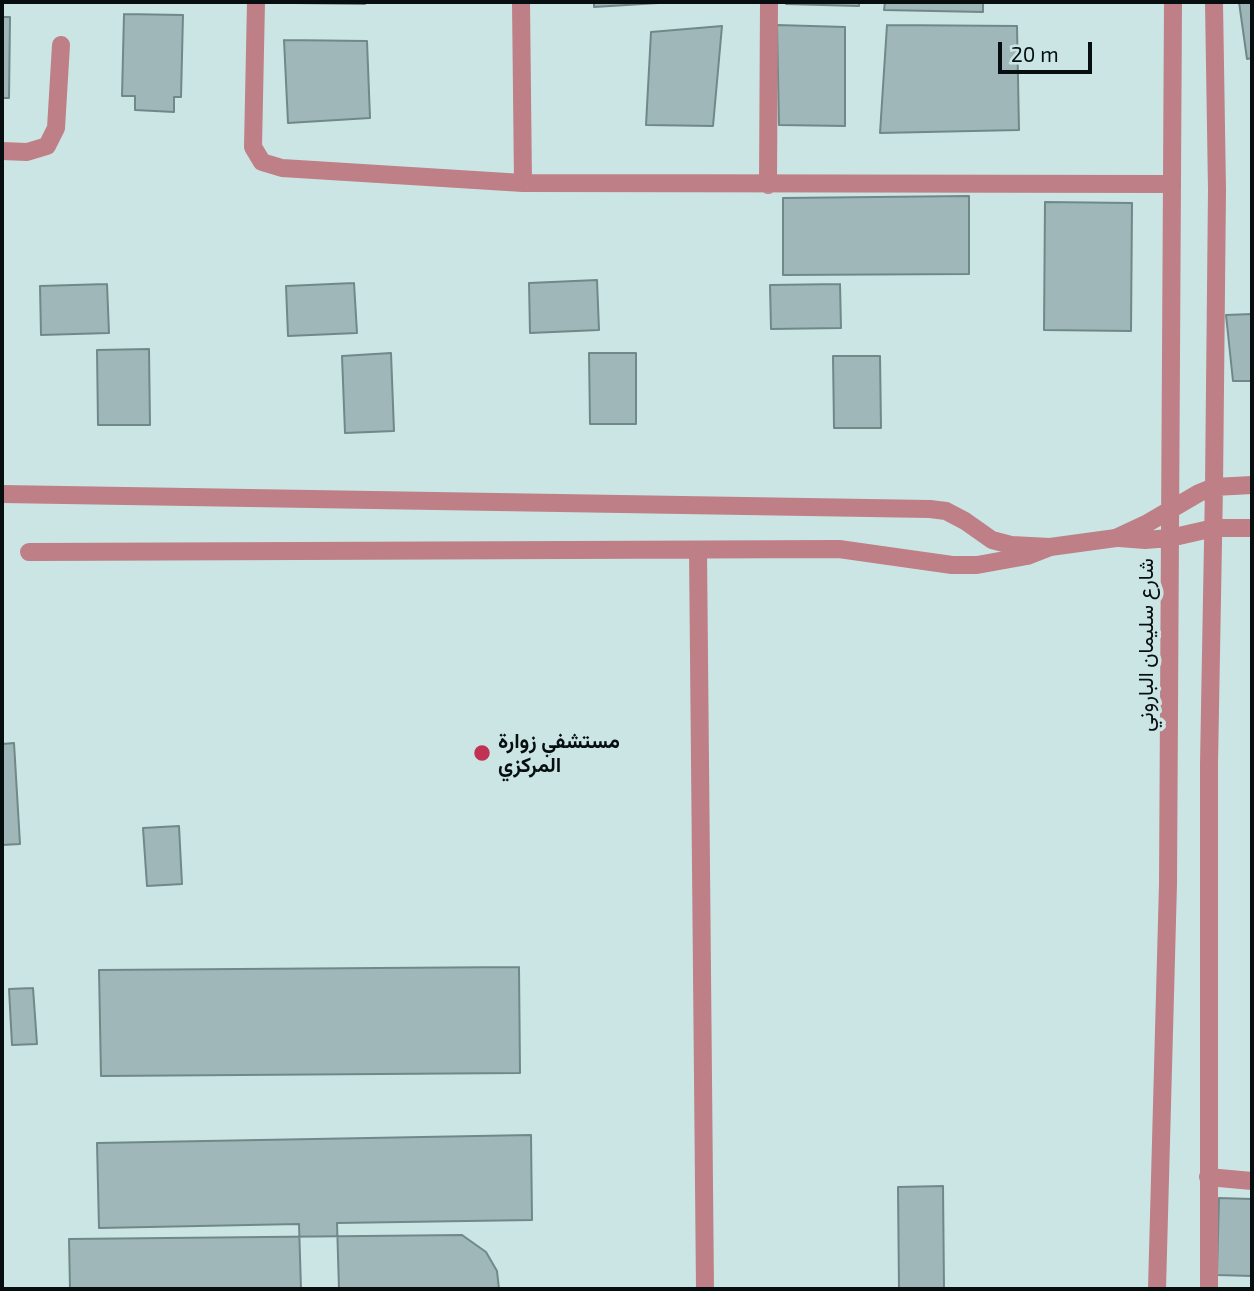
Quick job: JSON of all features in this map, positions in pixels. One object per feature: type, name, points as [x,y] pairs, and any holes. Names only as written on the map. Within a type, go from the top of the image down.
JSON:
[{"type":"street","points":[[256,2],[253,147],[262,162],[282,168],[523,183],[1172,184]]},
{"type":"street","points":[[521,2],[523,183]]},
{"type":"street","points":[[768,185],[769,2]]},
{"type":"street","name":"شارع سليمان الباروني","points":[[1157,1289],[1167,898],[1172,2]]},
{"type":"street","points":[[1209,1289],[1209,764],[1217,190],[1214,2]]},
{"type":"street","points":[[2,151],[27,152],[47,146],[56,128],[61,45]]},
{"type":"street","points":[[1116,538],[1214,487],[1252,485]]},
{"type":"street","points":[[2,495],[930,509],[946,512],[965,521],[992,540],[1011,545],[1050,547]]},
{"type":"street","points":[[29,552],[838,550],[952,565],[977,565],[1014,559],[1050,547],[1116,538],[1145,540],[1170,538],[1214,528],[1252,528]]},
{"type":"street","points":[[698,550],[705,1289]]},
{"type":"street","points":[[1208,1177],[1252,1181]]},
{"type":"building","points":[[364,2],[365,4],[294,3]]},
{"type":"building","points":[[594,2],[675,2],[594,7]]},
{"type":"building","points":[[859,2],[859,6],[786,4]]},
{"type":"building","points":[[885,2],[983,2],[983,12],[884,10]]},
{"type":"building","points":[[1239,2],[1252,2],[1252,58],[1247,59]]},
{"type":"building","points":[[124,14],[183,15],[181,97],[174,97],[174,112],[135,110],[135,96],[122,96]]},
{"type":"building","points":[[2,17],[10,17],[9,98],[2,98]]},
{"type":"building","points":[[777,25],[845,27],[845,126],[779,125]]},
{"type":"building","points":[[887,25],[1017,26],[1019,130],[880,133]]},
{"type":"building","points":[[722,26],[713,126],[646,125],[651,32]]},
{"type":"building","points":[[284,40],[367,41],[370,118],[288,123]]},
{"type":"building","points":[[969,196],[969,274],[783,275],[783,198]]},
{"type":"building","points":[[1045,202],[1132,203],[1131,331],[1044,330]]},
{"type":"building","points":[[597,280],[599,330],[530,333],[529,283]]},
{"type":"building","points":[[354,283],[357,333],[288,336],[286,286]]},
{"type":"building","points":[[107,284],[109,333],[41,335],[40,286]]},
{"type":"building","points":[[840,284],[841,328],[771,329],[770,285]]},
{"type":"building","points":[[1252,314],[1252,381],[1233,381],[1226,315]]},
{"type":"building","points":[[149,349],[150,425],[98,425],[97,350]]},
{"type":"building","points":[[391,353],[394,431],[345,433],[342,356]]},
{"type":"building","points":[[589,353],[636,353],[636,424],[590,424]]},
{"type":"building","points":[[833,356],[880,356],[881,428],[834,428]]},
{"type":"building","points":[[14,743],[20,844],[2,845],[2,744]]},
{"type":"building","points":[[179,826],[182,884],[147,886],[143,828]]},
{"type":"building","points":[[519,967],[520,1073],[101,1076],[99,970]]},
{"type":"building","points":[[33,988],[37,1044],[12,1045],[9,989]]},
{"type":"building","points":[[531,1135],[532,1220],[337,1223],[339,1289],[301,1289],[299,1224],[99,1228],[97,1143]]},
{"type":"building","points":[[943,1186],[944,1289],[899,1289],[898,1187]]},
{"type":"building","points":[[1219,1198],[1252,1199],[1252,1276],[1217,1275]]},
{"type":"building","points":[[462,1235],[486,1252],[497,1271],[499,1289],[70,1289],[69,1239]]},
{"type":"place","name":"مستشفي زوارة المركزي","points":[[482,753]]}]
